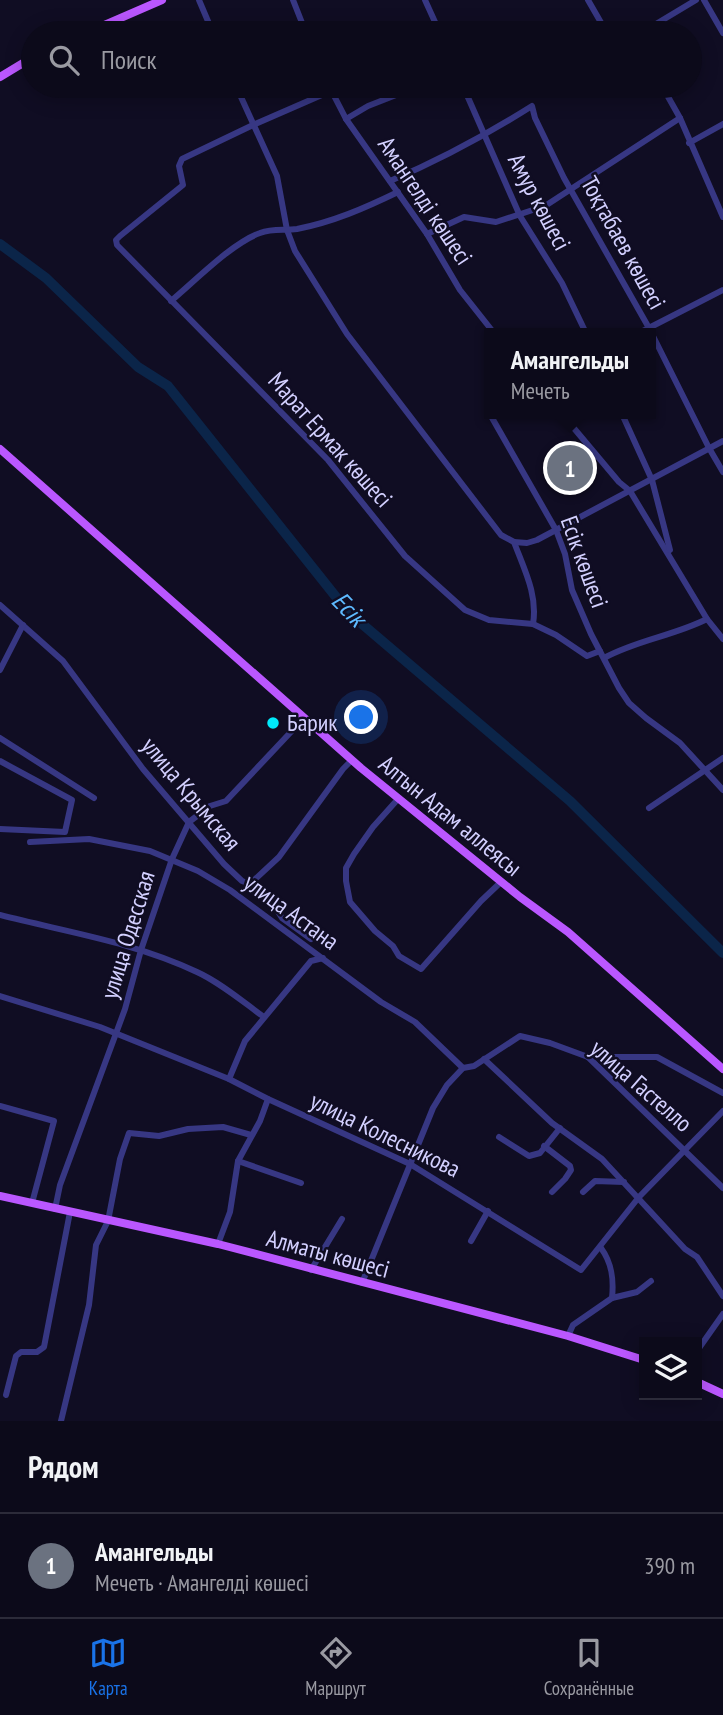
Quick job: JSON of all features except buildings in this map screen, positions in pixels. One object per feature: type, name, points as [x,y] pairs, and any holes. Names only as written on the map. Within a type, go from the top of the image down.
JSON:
[{"type":"main road","points":[[114,21],[162,0]]},
{"type":"main road","points":[[0,77],[21,64]]},
{"type":"main road","name":"Алтын Адам аллеясы","points":[[0,449],[352,760],[501,882],[568,932],[723,1069]]},
{"type":"main road","name":"Алматы көшесі","points":[[0,1196],[218,1244],[568,1335],[639,1358]]},
{"type":"main road","points":[[702,1384],[723,1394]]},
{"type":"street","points":[[199,0],[208,21]]},
{"type":"street","points":[[293,0],[301,21]]},
{"type":"street","points":[[425,0],[435,21]]},
{"type":"street","points":[[587,0],[600,21]]},
{"type":"street","points":[[661,21],[695,0]]},
{"type":"street","points":[[704,0],[723,33]]},
{"type":"street","points":[[241,98],[277,176],[287,230],[295,251],[347,334],[501,535],[514,542],[527,543],[537,540],[723,441]]},
{"type":"street","points":[[253,125],[309,98]]},
{"type":"street","name":"Амангелді көшесі","points":[[335,98],[346,119],[427,234],[460,290],[490,328]]},
{"type":"street","points":[[346,119],[388,98]]},
{"type":"street","name":"Амур көшесі","points":[[468,98],[520,216],[562,283],[584,328]]},
{"type":"street","points":[[669,98],[723,217]]},
{"type":"street","name":"Тоқтабаев көшесі","points":[[485,136],[532,106],[535,118],[564,178],[649,328]]},
{"type":"street","points":[[427,234],[464,217],[496,222],[545,206],[680,118]]},
{"type":"street","points":[[689,143],[723,124]]},
{"type":"street","name":"Марат Ермак көшесі","points":[[253,125],[182,159],[179,166],[183,185],[120,236],[116,240],[117,245],[328,460],[405,555],[465,610],[489,620],[533,624]]},
{"type":"street","points":[[390,181],[442,159],[485,136]]},
{"type":"street","points":[[171,301],[246,240],[268,230],[287,230],[347,215],[398,192]]},
{"type":"street","points":[[649,328],[723,290]]},
{"type":"street","name":"Тоқтабаев көшесі","points":[[656,342],[723,472]]},
{"type":"street","name":"Есік көшесі","points":[[495,419],[556,530],[565,554],[572,590],[590,634],[619,688],[629,703],[680,743],[723,790]]},
{"type":"street","points":[[566,419],[619,482],[631,491],[707,619],[723,639]]},
{"type":"street","points":[[624,419],[652,480],[672,557]]},
{"type":"street","points":[[514,542],[533,594],[533,624],[556,635],[587,656],[657,639],[707,619]]},
{"type":"street","name":"улица Крымская","points":[[0,605],[63,661],[142,769],[224,864],[242,881],[250,884],[279,857],[352,760]]},
{"type":"street","points":[[1,668],[23,625]]},
{"type":"street","points":[[188,822],[211,806],[226,802],[304,718]]},
{"type":"street","points":[[0,738],[94,798]]},
{"type":"street","points":[[649,808],[723,758]]},
{"type":"street","points":[[0,761],[72,800],[65,832],[0,829]]},
{"type":"street","points":[[398,799],[354,854],[346,868],[346,881],[351,902],[375,931],[393,946],[399,956],[421,969],[501,882]]},
{"type":"street","name":"улица Одесская","points":[[55,1209],[60,1185],[129,999],[141,950],[172,859],[188,822]]},
{"type":"street","name":"улица Астана","points":[[30,842],[89,839],[150,851],[172,859],[230,890],[381,1002],[415,1022],[463,1068]]},
{"type":"street","points":[[250,884],[271,900],[282,918],[311,939]]},
{"type":"street","points":[[0,915],[141,950],[200,973],[264,1017]]},
{"type":"street","points":[[229,1079],[245,1041],[311,961],[323,958]]},
{"type":"street","name":"улица Колесникова","points":[[0,996],[100,1027],[229,1079],[410,1164],[581,1270],[639,1198],[723,1111]]},
{"type":"street","name":"улица Гастелло","points":[[484,1059],[520,1036],[550,1042],[588,1058],[723,1188]]},
{"type":"street","points":[[588,1058],[657,1056],[723,1093]]},
{"type":"street","points":[[362,1283],[433,1108],[447,1085],[463,1068],[474,1066],[484,1059],[559,1128],[602,1159],[685,1249],[697,1256],[723,1296]]},
{"type":"street","points":[[218,1244],[230,1212],[238,1161],[260,1121],[268,1099]]},
{"type":"street","points":[[0,1106],[54,1121],[32,1203]]},
{"type":"street","points":[[61,1421],[89,1305],[96,1245],[108,1221],[120,1159],[129,1133],[159,1136],[188,1129],[223,1127],[251,1135]]},
{"type":"street","points":[[499,1137],[529,1156],[540,1153],[559,1128]]},
{"type":"street","points":[[544,1146],[561,1158],[571,1170],[552,1192]]},
{"type":"street","points":[[238,1161],[301,1184]]},
{"type":"street","points":[[583,1192],[595,1181],[624,1182]]},
{"type":"street","points":[[471,1241],[488,1211]]},
{"type":"street","points":[[6,1395],[16,1356],[21,1352],[37,1352],[44,1347],[70,1212]]},
{"type":"street","points":[[312,1270],[342,1219]]},
{"type":"street","points":[[601,1248],[608,1257],[611,1270],[612,1298]]},
{"type":"street","points":[[568,1335],[573,1325],[612,1298],[637,1292],[651,1281]]},
{"type":"street","points":[[702,1345],[723,1314]]},
{"type":"waterway","name":"Есік","points":[[0,244],[46,278],[138,367],[168,386],[348,612],[570,801],[723,953]]},
{"type":"place","name":"Амангельды","points":[[570,468]]},
{"type":"place","name":"Барик","points":[[273,723]]}]
